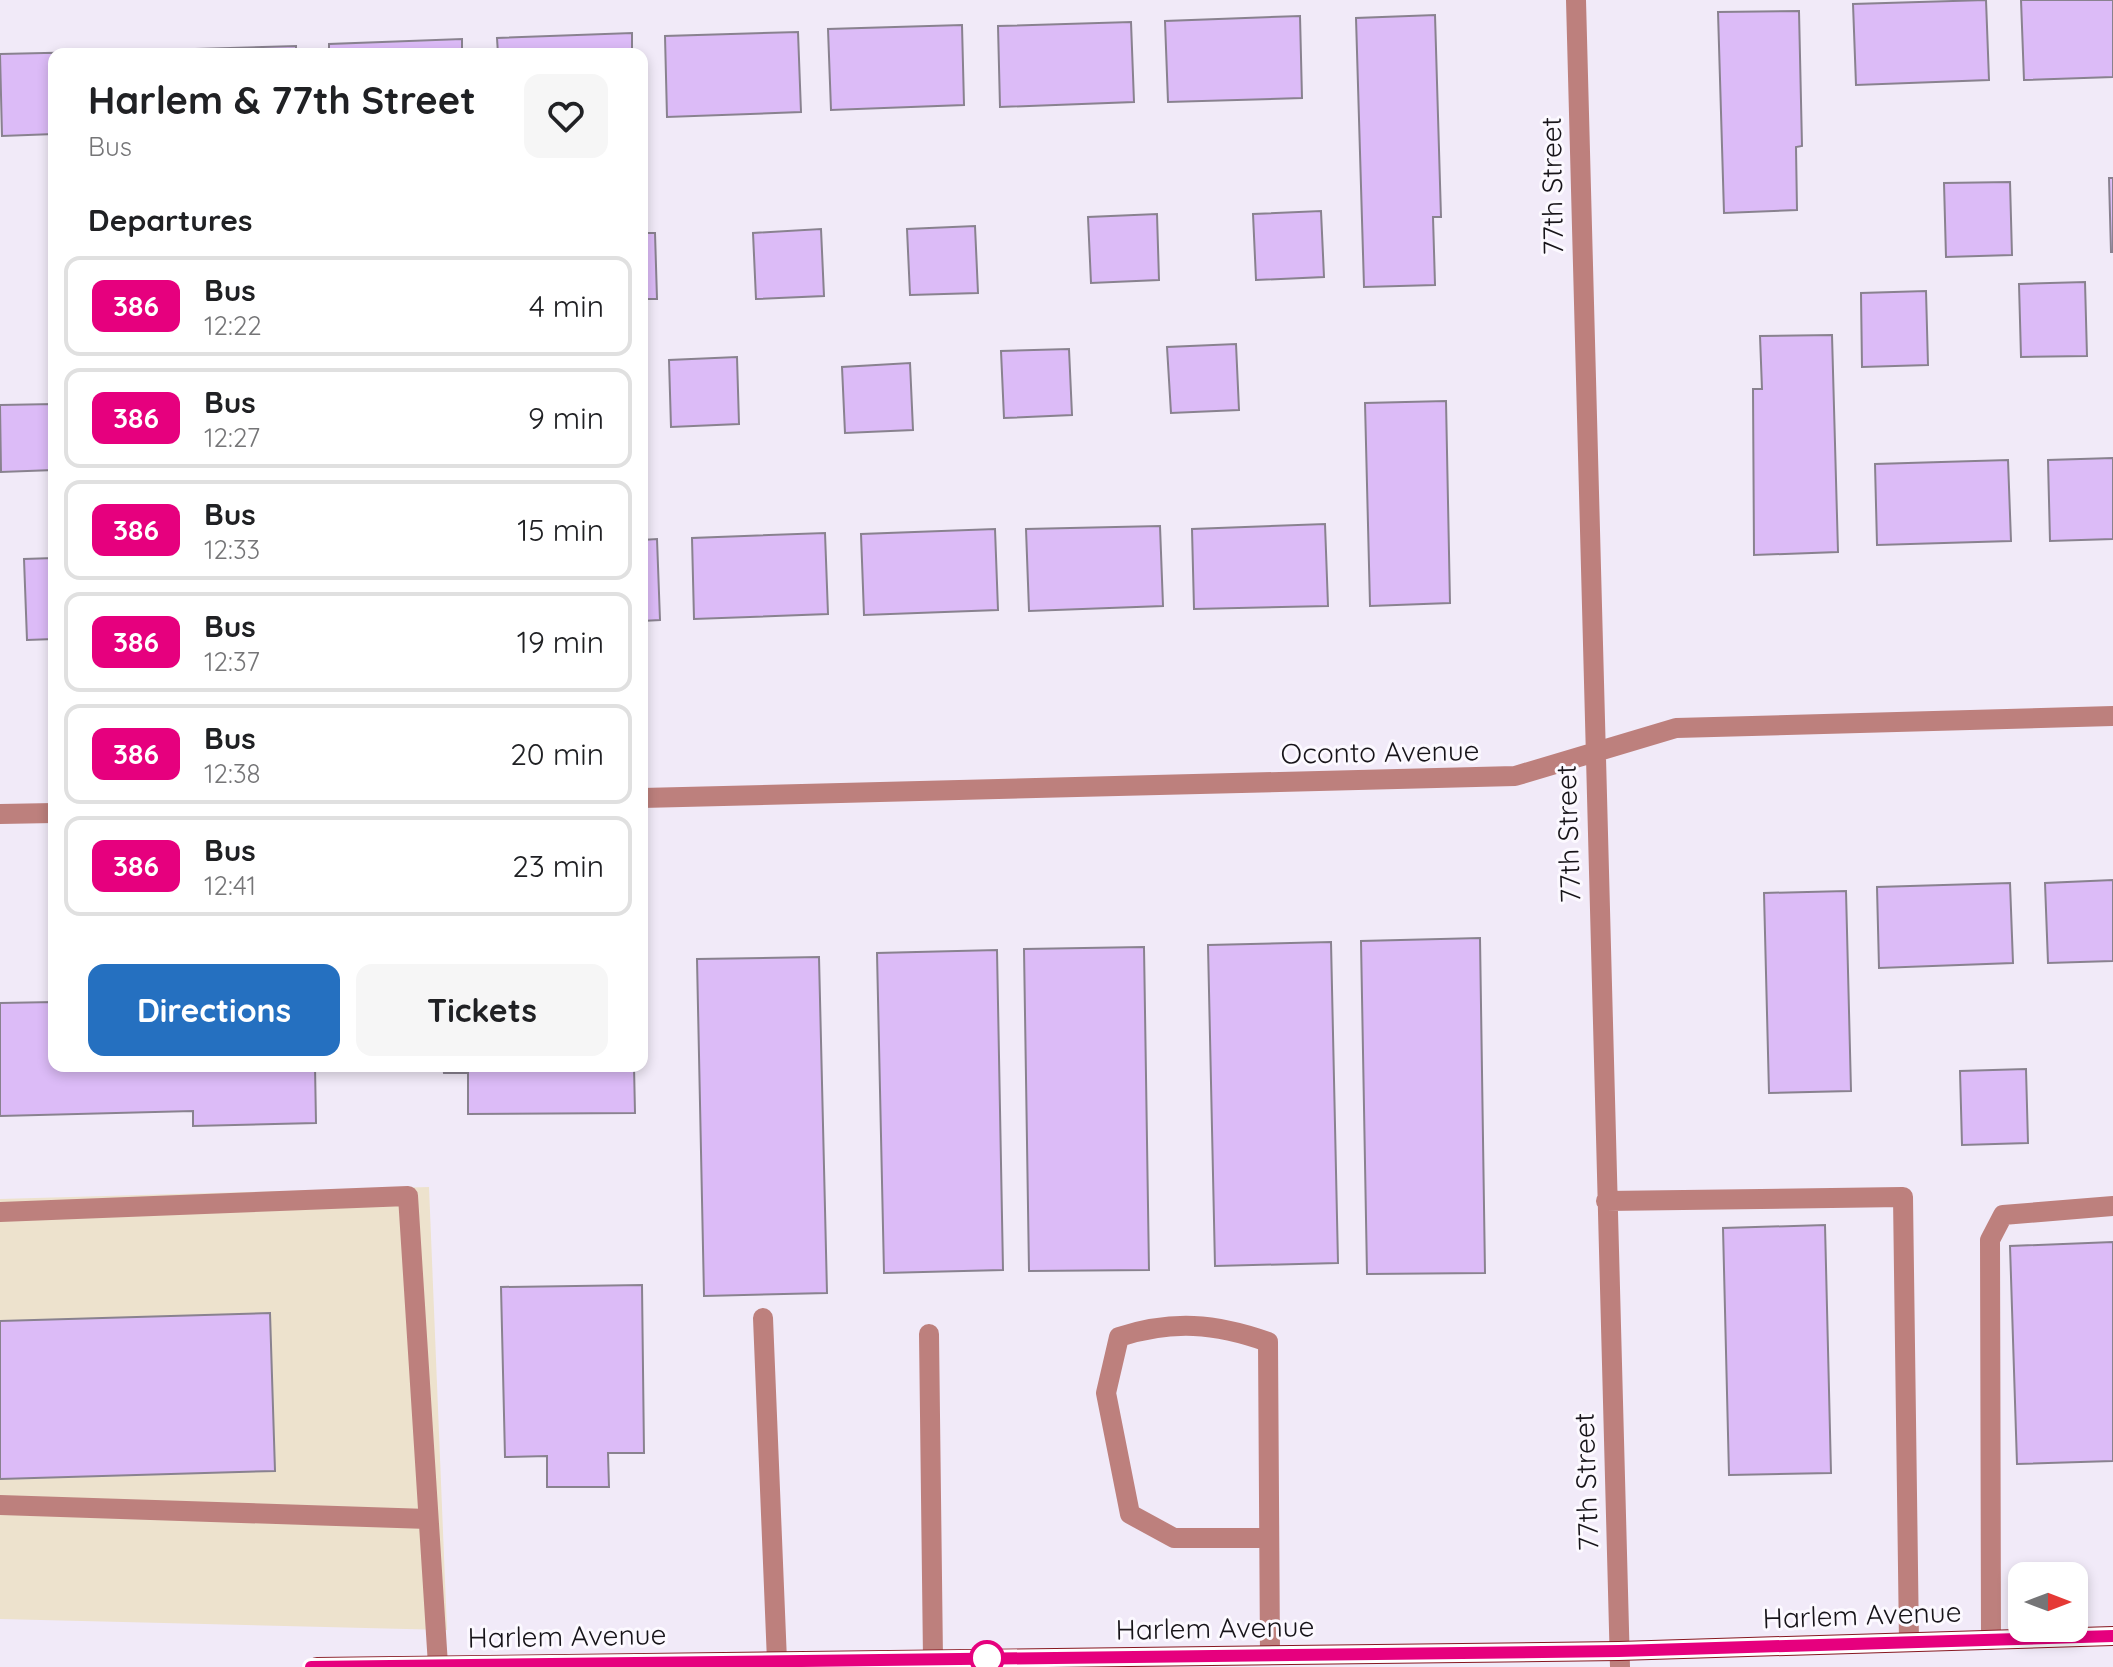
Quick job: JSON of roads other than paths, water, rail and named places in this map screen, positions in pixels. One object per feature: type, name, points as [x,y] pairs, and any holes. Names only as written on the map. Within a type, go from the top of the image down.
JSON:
[{"type":"main road","name":"Harlem Avenue","points":[[317,1667],[1270,1655],[1619,1659],[1909,1642],[2113,1636]]},
{"type":"street","name":"77th Street","points":[[1576,0],[1593,755],[1619,1659]]},
{"type":"street","name":"Oconto Avenue","points":[[648,798],[1515,776],[1676,728],[2113,716]]},
{"type":"street","points":[[0,814],[48,813]]},
{"type":"street","points":[[0,1212],[408,1196],[438,1665]]},
{"type":"street","points":[[1606,1201],[1903,1197],[1909,1642]]},
{"type":"street","points":[[1991,1640],[1990,1240],[2003,1215],[2113,1206]]},
{"type":"street","points":[[763,1318],[777,1661]]},
{"type":"street","points":[[1269,1538],[1174,1538],[1130,1514],[1106,1393],[1119,1337],[1159,1324],[1235,1330],[1268,1342],[1270,1655]]},
{"type":"street","points":[[929,1334],[933,1659]]},
{"type":"street","points":[[0,1505],[428,1519]]}]
